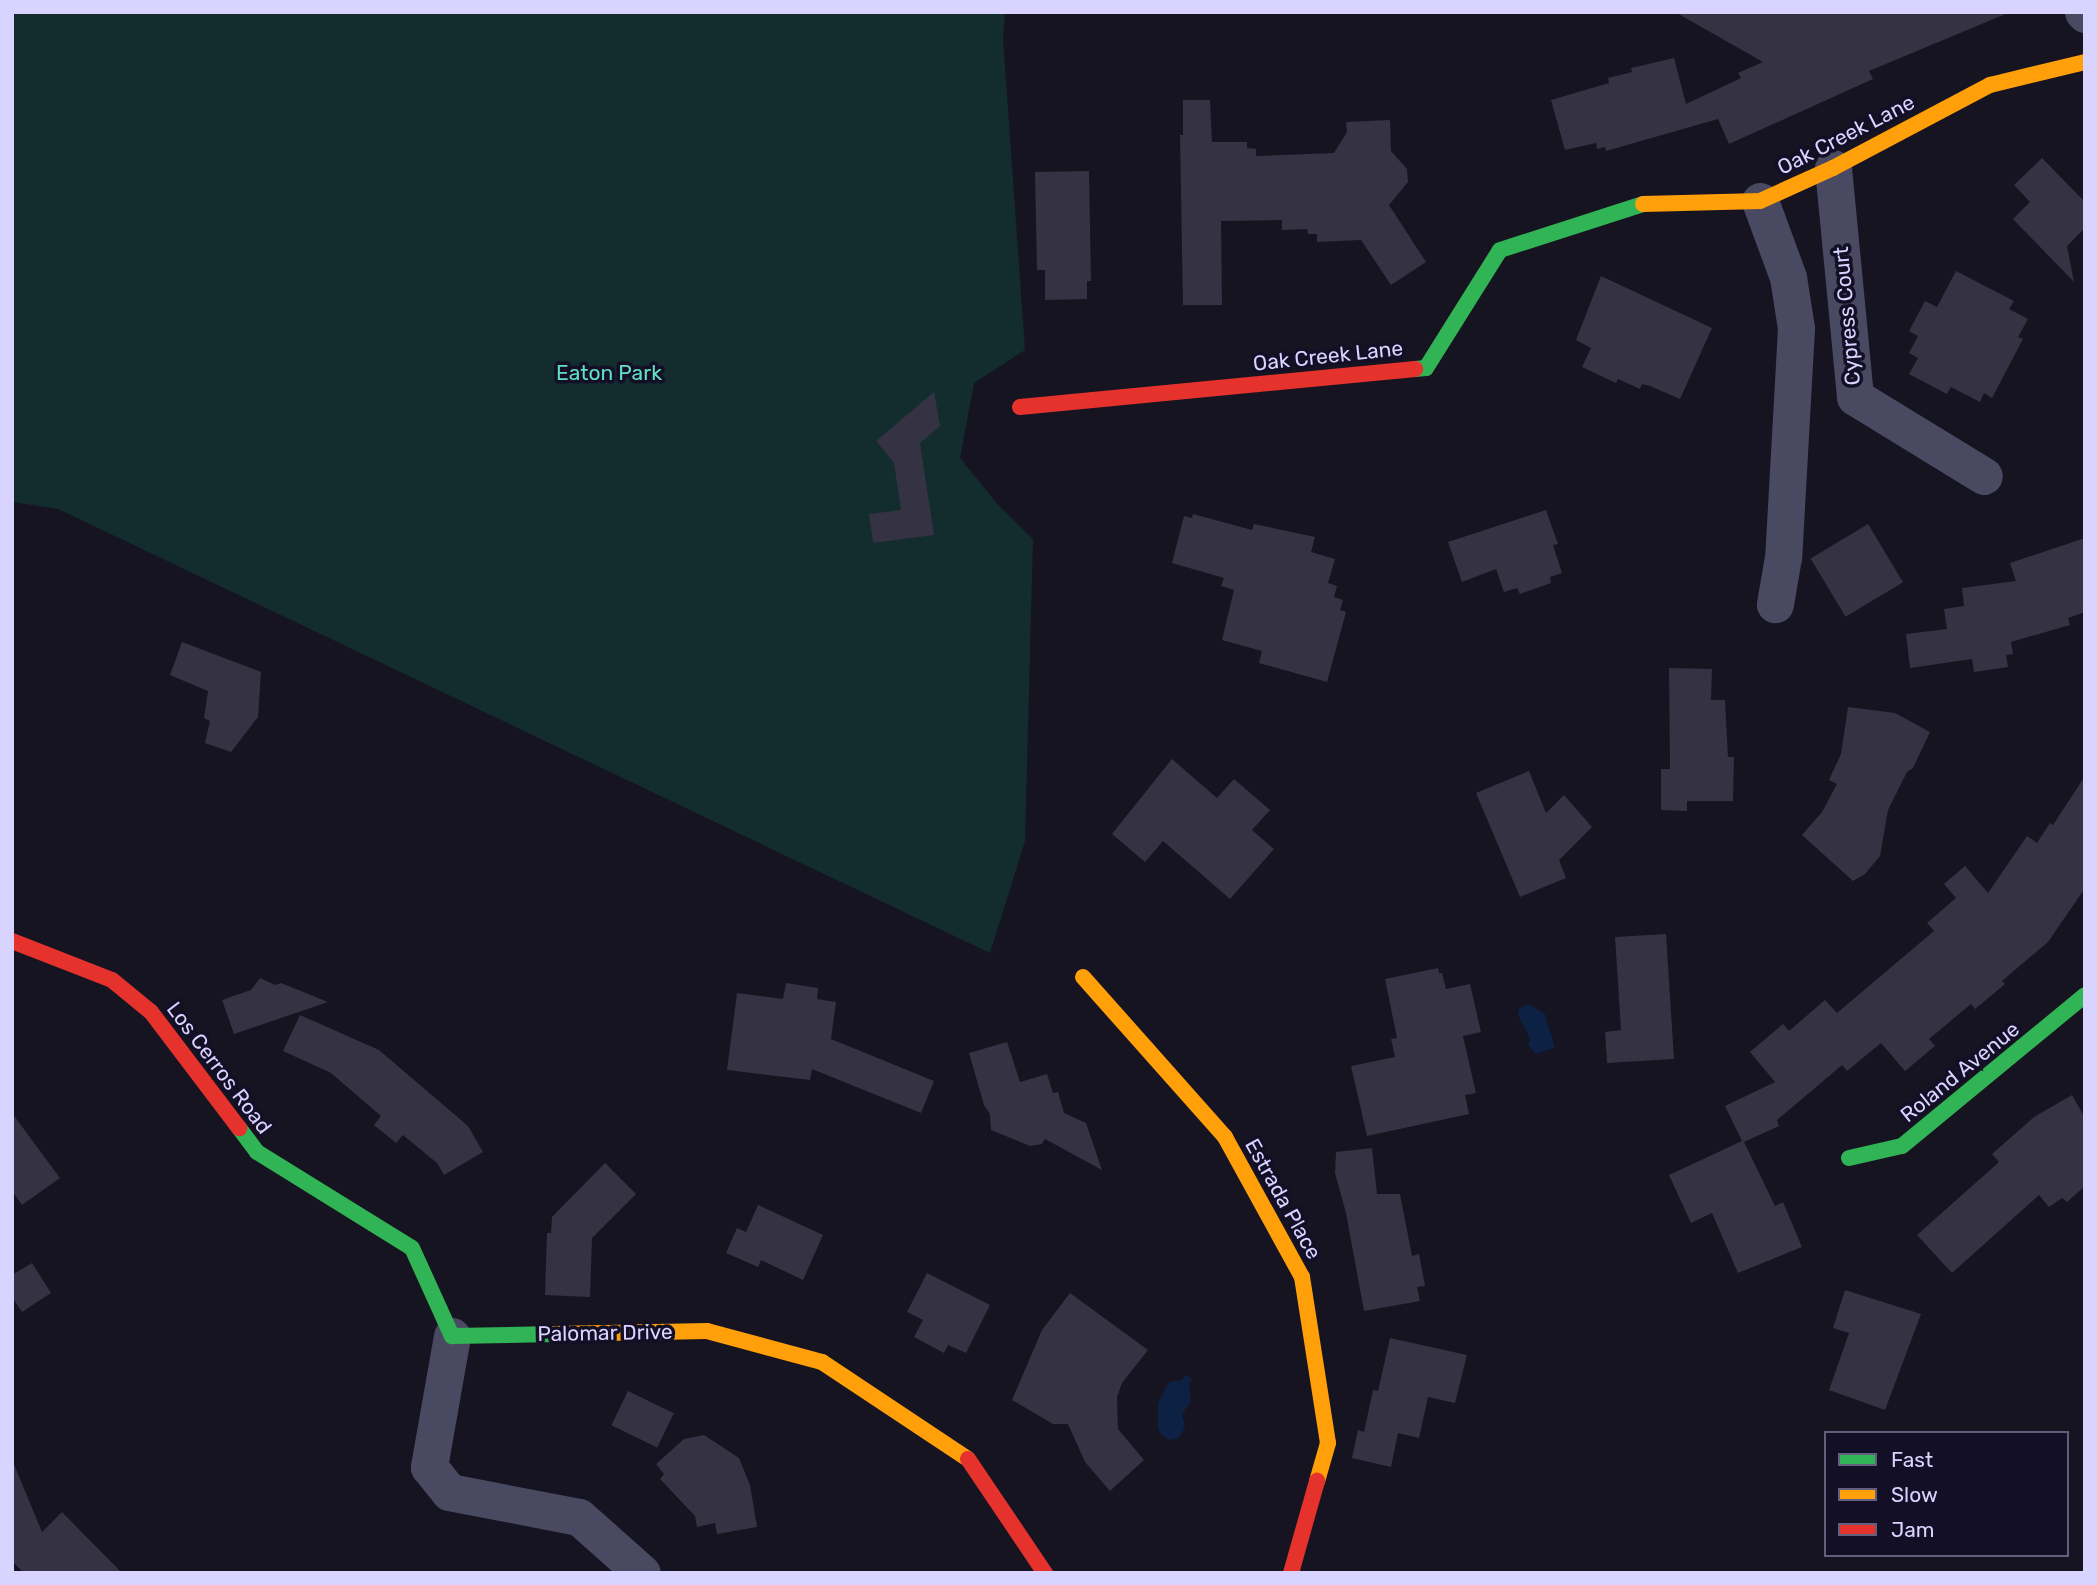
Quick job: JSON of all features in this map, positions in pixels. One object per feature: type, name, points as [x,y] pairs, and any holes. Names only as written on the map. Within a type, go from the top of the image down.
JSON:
[{"type":"street","name":"Oak Creek Lane","points":[[1020,407],[1426,368],[1500,250],[1639,204],[1760,201],[1833,168],[1990,85],[2085,62]]},
{"type":"street","name":"Cypress Court","points":[[1833,168],[1855,397],[1984,476]]},
{"type":"street","points":[[1760,201],[1788,277],[1796,328],[1783,557],[1775,604]]},
{"type":"street","name":"Los Cerros Road","points":[[12,941],[112,980],[151,1012],[257,1152],[412,1248],[452,1336]]},
{"type":"street","name":"Estrada Place","points":[[1083,977],[1225,1138],[1302,1277],[1328,1443],[1291,1573]]},
{"type":"street","name":"Roland Avenue","points":[[1849,1158],[1902,1146],[2083,1000]]},
{"type":"street","name":"Palomar Drive","points":[[452,1336],[707,1331],[822,1362],[966,1457],[1045,1573]]},
{"type":"street","points":[[452,1336],[429,1467],[442,1484],[449,1492],[579,1517],[642,1573]]},
{"type":"green space","name":"Eaton Park","points":[[12,12],[1005,12],[1003,38],[1025,350],[974,383],[960,458],[999,506],[1033,539],[1025,841],[990,953],[58,509],[12,502]]},
{"type":"water","points":[[1528,1004],[1545,1014],[1555,1048],[1535,1054],[1528,1044],[1530,1038],[1518,1015],[1519,1009]]},
{"type":"water","points":[[1185,1375],[1192,1379],[1189,1384],[1191,1401],[1182,1414],[1185,1427],[1179,1438],[1169,1440],[1161,1435],[1158,1428],[1158,1403],[1169,1382],[1182,1380]]},
{"type":"building","points":[[1675,12],[2008,13],[1869,71],[1873,79],[1729,144],[1718,119],[1606,151],[1605,147],[1597,149],[1596,143],[1565,150],[1551,100],[1609,83],[1608,78],[1632,72],[1631,68],[1674,58],[1686,104],[1741,78],[1738,73],[1763,62]]},
{"type":"building","points":[[1183,100],[1210,100],[1212,142],[1247,142],[1247,148],[1256,149],[1256,156],[1334,153],[1347,132],[1346,122],[1390,120],[1391,151],[1407,169],[1408,182],[1389,205],[1426,262],[1391,285],[1361,240],[1317,242],[1317,234],[1308,234],[1307,229],[1282,230],[1282,220],[1221,221],[1222,305],[1183,305],[1180,135],[1183,135]]},
{"type":"building","points":[[2042,158],[2085,202],[2085,228],[2067,246],[2074,282],[2013,219],[2030,202],[2014,185]]},
{"type":"building","points":[[1089,171],[1091,281],[1087,281],[1087,299],[1045,300],[1045,270],[1037,270],[1035,172]]},
{"type":"building","points":[[1956,271],[2014,301],[2009,309],[2028,319],[2018,337],[2023,339],[1992,398],[1984,393],[1980,402],[1951,387],[1947,394],[1909,374],[1918,358],[1909,353],[1918,336],[1909,331],[1925,301],[1937,307]]},
{"type":"building","points":[[1601,276],[1712,328],[1680,399],[1642,384],[1640,389],[1618,379],[1616,383],[1582,367],[1591,348],[1576,340]]},
{"type":"building","points":[[934,392],[940,426],[920,443],[934,535],[873,543],[869,514],[901,510],[894,463],[876,441]]},
{"type":"building","points":[[1546,510],[1558,544],[1553,545],[1562,573],[1550,577],[1551,583],[1520,594],[1517,588],[1504,592],[1496,569],[1462,582],[1448,542]]},
{"type":"building","points":[[1193,514],[1252,530],[1254,524],[1315,537],[1311,552],[1335,559],[1328,583],[1337,586],[1334,597],[1343,600],[1340,610],[1346,612],[1327,682],[1259,663],[1262,651],[1222,640],[1234,590],[1221,586],[1224,578],[1172,563],[1184,516],[1192,518]]},
{"type":"building","points":[[1868,524],[1903,582],[1846,617],[1811,559]]},
{"type":"building","points":[[2085,538],[2085,612],[2068,618],[2070,625],[2011,642],[2013,654],[2006,655],[2008,667],[1974,672],[1972,659],[1910,668],[1906,634],[1947,629],[1944,609],[1964,606],[1962,588],[2016,581],[2010,563]]},
{"type":"building","points":[[182,642],[261,672],[258,717],[231,752],[205,743],[210,721],[204,718],[208,691],[170,675]]},
{"type":"building","points":[[1669,668],[1712,669],[1711,700],[1725,700],[1728,757],[1734,757],[1733,801],[1687,801],[1687,811],[1661,810],[1661,769],[1670,769]]},
{"type":"building","points":[[1848,707],[1895,713],[1930,732],[1888,810],[1880,856],[1865,874],[1853,881],[1802,835],[1822,812],[1837,784],[1829,780],[1841,754]]},
{"type":"building","points":[[1172,759],[1217,798],[1234,779],[1270,810],[1252,830],[1274,849],[1230,899],[1163,841],[1145,862],[1112,834]]},
{"type":"building","points":[[1529,771],[1546,813],[1564,795],[1592,827],[1559,860],[1566,878],[1520,897],[1476,793]]},
{"type":"building","points":[[2085,776],[2085,888],[2048,942],[2002,981],[2005,984],[1975,1009],[1971,1004],[1929,1039],[1935,1046],[1905,1071],[1881,1043],[1847,1071],[1842,1065],[1777,1120],[1779,1126],[1744,1142],[1775,1206],[1783,1202],[1802,1247],[1738,1273],[1712,1213],[1691,1223],[1669,1175],[1742,1141],[1725,1106],[1775,1082],[1750,1052],[1783,1024],[1789,1031],[1825,1000],[1837,1013],[1934,931],[1927,923],[1956,898],[1944,884],[1965,866],[1988,893],[2027,836],[2037,843],[2050,823],[2053,825]]},
{"type":"building","points":[[1666,934],[1674,1059],[1607,1063],[1605,1032],[1621,1030],[1615,937]]},
{"type":"building","points":[[1438,968],[1446,989],[1470,984],[1481,1032],[1463,1036],[1476,1093],[1465,1095],[1469,1114],[1367,1136],[1351,1066],[1395,1057],[1391,1039],[1397,1038],[1385,979]]},
{"type":"building","points":[[260,978],[275,985],[281,983],[328,1002],[234,1034],[222,1000],[251,990]]},
{"type":"building","points":[[786,983],[818,988],[817,999],[836,1002],[831,1039],[934,1081],[921,1113],[812,1069],[810,1080],[727,1070],[737,993],[783,999]]},
{"type":"building","points":[[300,1015],[379,1050],[468,1126],[483,1152],[444,1175],[437,1163],[403,1135],[396,1143],[374,1125],[381,1116],[331,1073],[283,1051]]},
{"type":"building","points":[[1007,1042],[1020,1082],[1047,1074],[1053,1093],[1058,1092],[1064,1113],[1086,1123],[1102,1170],[1045,1139],[1042,1144],[1030,1146],[991,1130],[990,1114],[984,1105],[969,1053]]},
{"type":"building","points":[[2072,1095],[2085,1118],[2085,1186],[2067,1202],[2062,1198],[2049,1207],[2039,1195],[1952,1273],[1917,1235],[1999,1162],[1992,1154],[2034,1117]]},
{"type":"building","points":[[12,1113],[60,1178],[22,1205],[12,1191]]},
{"type":"building","points":[[1372,1148],[1377,1194],[1400,1194],[1412,1256],[1419,1254],[1425,1286],[1417,1287],[1420,1301],[1364,1311],[1346,1213],[1335,1173],[1336,1152]]},
{"type":"building","points":[[605,1163],[636,1194],[592,1238],[590,1297],[545,1295],[547,1233],[551,1233],[552,1217]]},
{"type":"building","points":[[758,1205],[823,1235],[803,1280],[761,1260],[758,1267],[726,1253],[737,1228],[746,1232]]},
{"type":"building","points":[[32,1263],[51,1293],[22,1312],[12,1297],[12,1275]]},
{"type":"building","points":[[927,1273],[990,1305],[966,1353],[948,1345],[944,1353],[914,1337],[923,1320],[907,1312]]},
{"type":"building","points":[[1845,1290],[1921,1314],[1885,1410],[1829,1390],[1849,1333],[1833,1328]]},
{"type":"building","points":[[1070,1293],[1148,1350],[1122,1383],[1117,1397],[1118,1429],[1144,1460],[1110,1491],[1085,1462],[1068,1424],[1053,1424],[1012,1400],[1042,1330]]},
{"type":"building","points":[[1390,1338],[1467,1355],[1455,1403],[1428,1397],[1419,1438],[1398,1433],[1391,1467],[1352,1458],[1358,1430],[1364,1432],[1373,1390],[1378,1391]]},
{"type":"building","points":[[628,1391],[674,1413],[657,1448],[611,1425]]},
{"type":"building","points":[[704,1435],[739,1458],[750,1485],[757,1527],[717,1534],[715,1523],[697,1527],[695,1516],[660,1479],[664,1474],[656,1464],[684,1439]]},
{"type":"building","points":[[13,1462],[42,1532],[62,1512],[122,1573],[24,1573],[12,1561]]},
{"type":"traffic: fast","points":[[1415,369],[1426,368],[1500,250],[1643,204]]},
{"type":"traffic: fast","points":[[1849,1158],[1902,1146],[2085,995]]},
{"type":"traffic: fast","points":[[239,1128],[257,1152],[412,1248],[452,1336],[555,1334]]},
{"type":"traffic: slow","points":[[1643,204],[1760,201],[1833,168],[1990,85],[2085,62]]},
{"type":"traffic: slow","points":[[1083,977],[1225,1137],[1302,1277],[1328,1443],[1317,1481]]},
{"type":"traffic: slow","points":[[555,1334],[707,1331],[822,1362],[968,1459]]},
{"type":"traffic: jam","points":[[1020,407],[1415,369]]},
{"type":"traffic: jam","points":[[12,941],[112,980],[151,1012],[239,1128]]},
{"type":"traffic: jam","points":[[968,1459],[1045,1573]]},
{"type":"traffic: jam","points":[[1291,1573],[1317,1481]]}]
